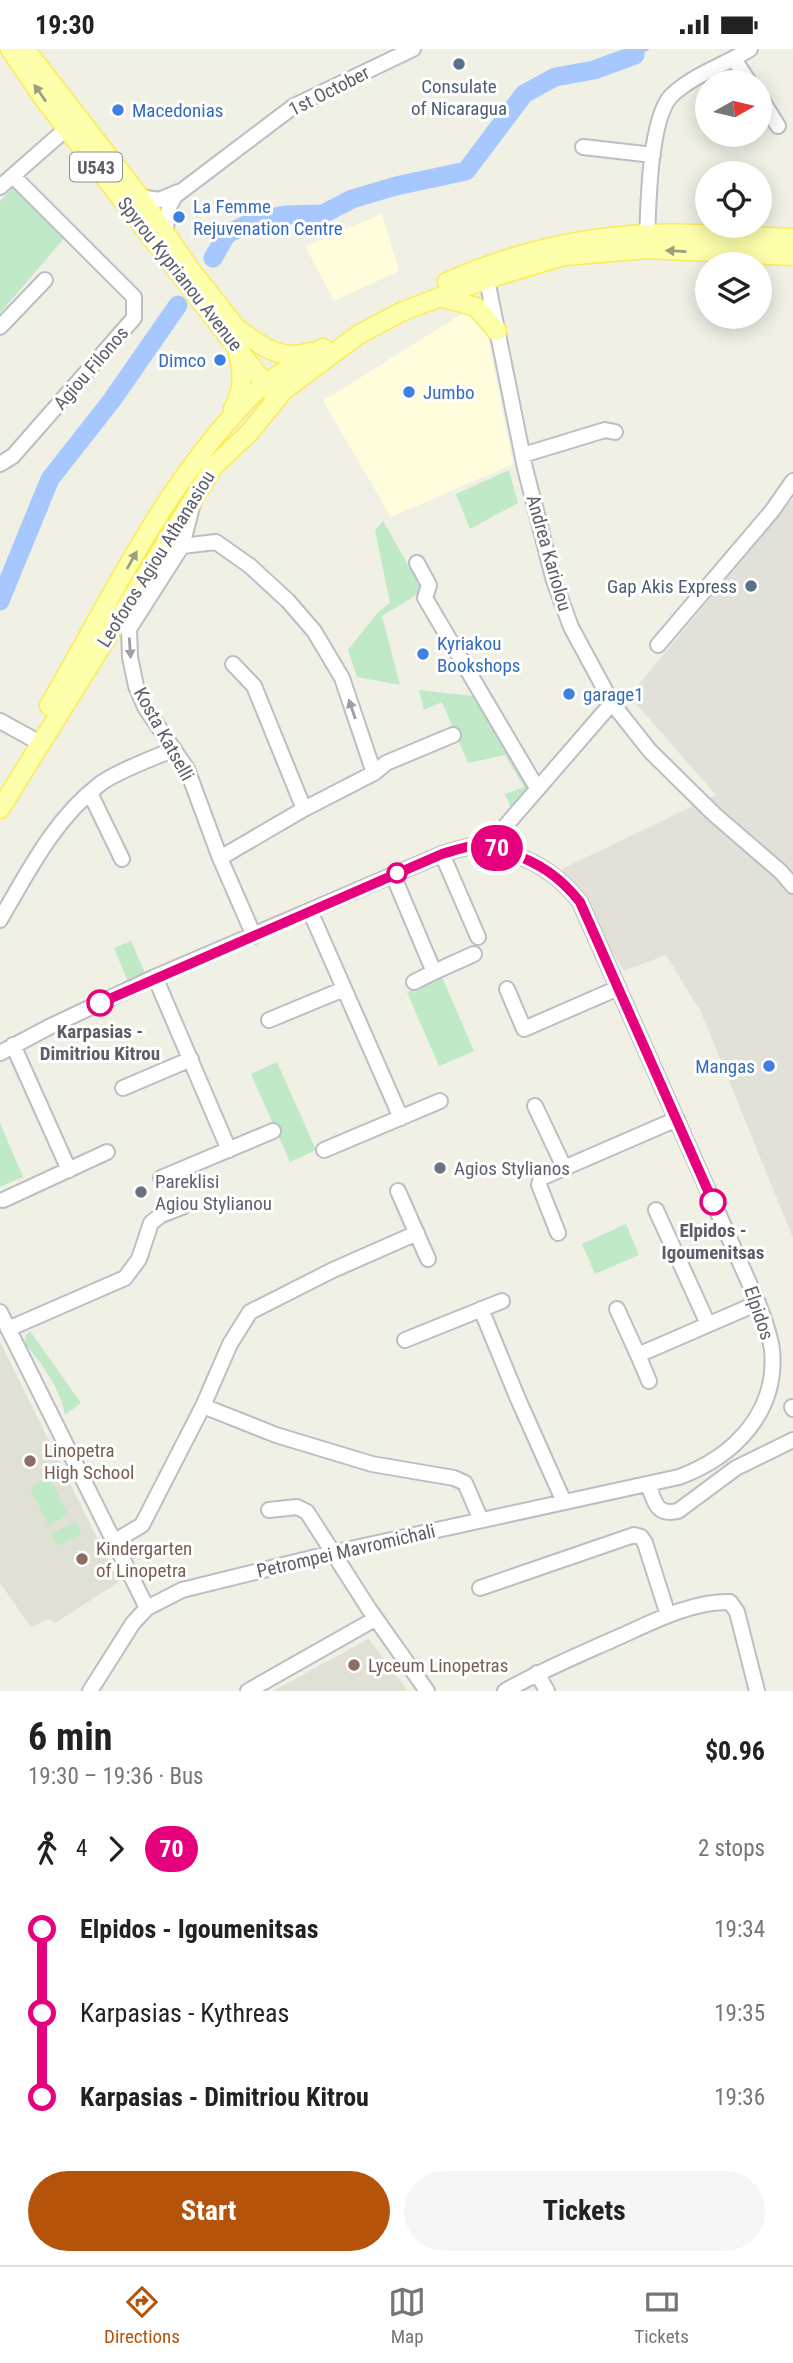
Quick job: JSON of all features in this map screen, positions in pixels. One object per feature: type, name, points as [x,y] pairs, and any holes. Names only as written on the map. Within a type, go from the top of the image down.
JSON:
[{"type":"main road","name":"Spyrou Kyprianou Avenue","points":[[10,49],[66,129],[194,282],[237,328],[275,388]]},
{"type":"main road","name":"Spyrou Kyprianou Avenue","points":[[25,49],[140,197],[238,348],[275,388]]},
{"type":"main road","name":"Leoforos Agiou Athanasiou","points":[[0,809],[167,499],[220,430],[322,348],[396,305],[544,248],[647,241],[793,238]]},
{"type":"main road","name":"Leoforos Agiou Athanasiou","points":[[647,241],[793,256]]},
{"type":"main road","name":"Leoforos Agiou Athanasiou","points":[[0,789],[36,740],[214,466],[249,433],[275,388],[358,335],[401,312],[440,297],[486,272]]},
{"type":"main road","points":[[440,297],[476,307],[497,331]]},
{"type":"main road","points":[[237,328],[265,349],[279,353],[304,354],[322,348]]},
{"type":"main road","points":[[220,430],[242,387],[238,348]]},
{"type":"street","name":"1st October","points":[[165,234],[169,207],[175,196],[293,106],[413,49]]},
{"type":"street","points":[[647,241],[653,155],[660,115],[670,97],[684,85],[750,49]]},
{"type":"street","points":[[734,59],[742,70]]},
{"type":"street","points":[[772,116],[778,126]]},
{"type":"street","points":[[0,187],[66,129]]},
{"type":"street","points":[[583,147],[653,155]]},
{"type":"street","name":"Agiou Filonos","points":[[0,464],[13,456],[134,318],[135,306],[134,297],[13,176]]},
{"type":"street","name":"1st October","points":[[140,197],[159,200],[183,190]]},
{"type":"street","name":"Andrea Kariolou","points":[[486,272],[523,455],[554,581],[571,627],[612,703],[650,751],[676,779],[781,872],[793,886]]},
{"type":"street","points":[[0,327],[45,280]]},
{"type":"street","points":[[523,455],[605,430],[615,432]]},
{"type":"street","points":[[658,645],[772,511],[793,481]]},
{"type":"street","name":"Kosta Katselli","points":[[195,496],[182,546],[129,629],[131,657],[136,686],[145,707],[187,769],[220,858],[254,936]]},
{"type":"street","points":[[182,546],[216,542],[250,566],[288,601],[314,631],[342,678],[374,773]]},
{"type":"street","points":[[417,563],[429,585],[425,598],[537,788]]},
{"type":"street","points":[[233,664],[254,686],[304,809]]},
{"type":"street","points":[[489,845],[612,703]]},
{"type":"street","points":[[0,721],[36,740]]},
{"type":"street","points":[[220,858],[304,809],[374,773],[386,763],[453,735]]},
{"type":"street","points":[[0,920],[62,821],[101,782],[174,749]]},
{"type":"street","points":[[90,793],[122,859]]},
{"type":"street","name":"Elpidos","points":[[0,1053],[155,977],[442,854],[460,848],[489,845],[533,861],[565,883],[580,902],[768,1330],[772,1352],[766,1398],[756,1419],[741,1439],[722,1456],[701,1469],[648,1484]]},
{"type":"street","points":[[442,854],[478,937]]},
{"type":"street","points":[[393,875],[434,972]]},
{"type":"street","points":[[310,911],[401,1118]]},
{"type":"street","points":[[414,982],[474,954]]},
{"type":"street","points":[[155,977],[229,1150]]},
{"type":"street","points":[[507,989],[524,1030],[618,988]]},
{"type":"street","points":[[269,1020],[344,989]]},
{"type":"street","points":[[13,1045],[69,1170]]},
{"type":"street","points":[[123,1088],[191,1059]]},
{"type":"street","points":[[324,1150],[440,1101]]},
{"type":"street","points":[[535,1106],[564,1167]]},
{"type":"street","points":[[558,1233],[539,1185],[541,1178],[677,1119]]},
{"type":"street","points":[[162,1178],[273,1131]]},
{"type":"street","points":[[3,1200],[107,1151]]},
{"type":"street","points":[[398,1191],[428,1258]]},
{"type":"street","points":[[8,1329],[125,1278],[139,1259],[151,1223],[161,1215],[182,1207]]},
{"type":"street","points":[[656,1210],[708,1324]]},
{"type":"street","points":[[115,1541],[142,1525],[230,1344],[250,1313],[333,1270],[417,1233]]},
{"type":"street","points":[[405,1340],[502,1301]]},
{"type":"street","points":[[638,1355],[758,1303]]},
{"type":"street","points":[[481,1309],[517,1399],[564,1502]]},
{"type":"street","points":[[617,1309],[649,1381]]},
{"type":"street","points":[[0,1312],[148,1608]]},
{"type":"street","points":[[202,1406],[276,1435],[372,1464],[454,1478],[465,1483],[481,1520]]},
{"type":"street","points":[[648,1484],[657,1506],[662,1511],[678,1511],[736,1468],[793,1440]]},
{"type":"street","name":"Petrompei Mavromichali","points":[[90,1691],[121,1640],[148,1608],[182,1590],[331,1553],[648,1484]]},
{"type":"street","points":[[268,1510],[297,1507],[307,1512],[375,1619],[427,1691]]},
{"type":"street","points":[[480,1588],[634,1535],[641,1537],[645,1543],[668,1615]]},
{"type":"street","points":[[505,1691],[537,1673],[668,1615],[718,1602],[730,1602],[737,1612],[757,1691]]},
{"type":"street","points":[[248,1691],[375,1619]]},
{"type":"street","points":[[537,1673],[547,1691]]},
{"type":"shaded area","points":[[382,214],[399,271],[334,301],[305,246]]},
{"type":"shaded area","points":[[468,310],[486,327],[513,464],[391,517],[323,401]]},
{"type":"shaded area","points":[[793,499],[793,1238],[701,1012],[666,955],[624,971],[562,869],[716,795],[629,696]]},
{"type":"shaded area","name":"Linopetra High School","points":[[0,1342],[119,1582],[55,1623],[49,1619],[31,1627],[0,1583]]},
{"type":"shaded area","name":"Lyceum Linopetras","points":[[368,1639],[408,1691],[273,1691]]},
{"type":"green space","points":[[14,186],[67,235],[0,313],[0,201]]},
{"type":"green space","points":[[509,470],[518,503],[470,529],[456,494]]},
{"type":"green space","points":[[383,521],[423,591],[382,616],[400,685],[357,677],[348,650],[378,612],[390,603],[375,530]]},
{"type":"green space","points":[[419,690],[474,696],[531,781],[522,802],[511,813],[505,794],[524,787],[505,755],[468,763],[442,702],[424,710]]},
{"type":"green space","points":[[131,941],[146,975],[128,982],[114,948]]},
{"type":"green space","points":[[442,977],[474,1051],[439,1066],[407,992]]},
{"type":"green space","points":[[277,1062],[316,1150],[290,1162],[251,1074]]},
{"type":"green space","points":[[0,1123],[23,1177],[0,1187]]},
{"type":"green space","points":[[626,1224],[639,1255],[595,1274],[582,1244]]},
{"type":"green space","points":[[30,1331],[81,1403],[65,1415],[50,1377],[25,1344],[26,1335]]},
{"type":"green space","points":[[50,1478],[68,1515],[48,1525],[30,1488]]},
{"type":"green space","points":[[76,1522],[82,1534],[58,1546],[51,1534]]},
{"type":"waterway","points":[[635,55],[647,49]]},
{"type":"waterway","points":[[213,258],[227,234],[254,221],[285,215],[323,214],[352,199],[396,186],[466,171],[524,94],[555,77],[594,70],[635,55]]},
{"type":"waterway","points":[[0,601],[50,479],[112,400],[178,305]]},
{"type":"bus line","name":"70","points":[[100,1003],[442,854],[460,848],[489,845],[533,861],[551,871],[580,902],[713,1202]]},
{"type":"place","name":"Consulate of Nicaragua","points":[[459,64]]},
{"type":"place","name":"Macedonias","points":[[118,110]]},
{"type":"place","name":"La Femme Rejuvenation Centre","points":[[179,217]]},
{"type":"place","name":"Dimco","points":[[220,360]]},
{"type":"place","name":"Jumbo","points":[[409,392]]},
{"type":"place","name":"Gap Akis Express","points":[[751,586]]},
{"type":"place","name":"Kyriakou Bookshops","points":[[423,654]]},
{"type":"place","name":"garage1","points":[[569,694]]},
{"type":"place","name":"Karpasias - Dimitriou Kitrou","points":[[100,1003]]},
{"type":"place","name":"Mangas","points":[[769,1066]]},
{"type":"place","name":"Agios Stylianos","points":[[440,1168]]},
{"type":"place","name":"Pareklisi Agiou Stylianou","points":[[141,1192]]},
{"type":"place","name":"Elpidos - Igoumenitsas","points":[[713,1202]]},
{"type":"place","name":"Linopetra High School","points":[[30,1461]]},
{"type":"place","name":"Kindergarten of Linopetra","points":[[82,1559]]},
{"type":"place","name":"Lyceum Linopetras","points":[[354,1665]]}]
